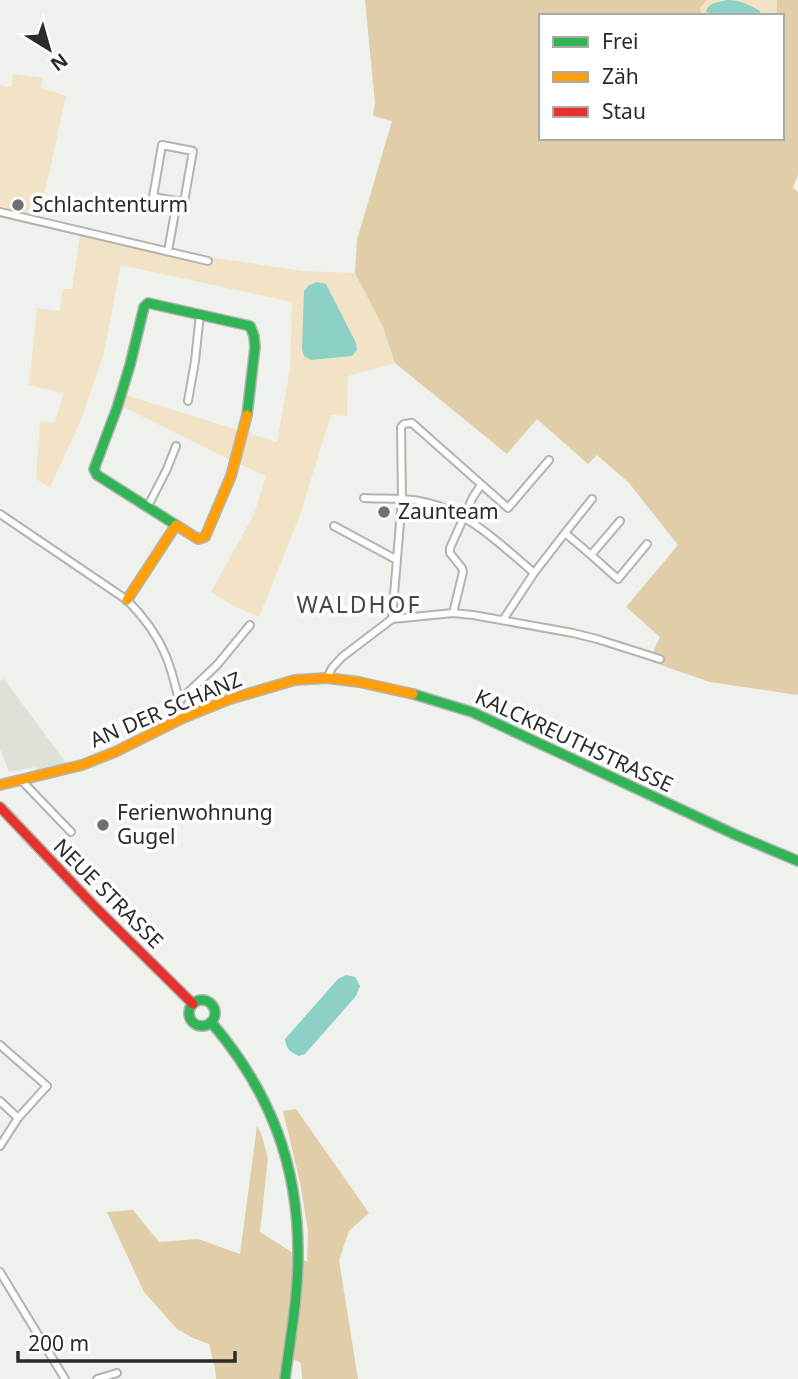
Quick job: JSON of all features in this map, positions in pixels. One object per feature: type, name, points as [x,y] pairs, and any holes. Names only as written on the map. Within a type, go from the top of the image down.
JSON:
[{"type":"street","points":[[162,145],[193,150],[184,202],[177,201],[153,197],[162,145]]},
{"type":"street","points":[[168,251],[177,201]]},
{"type":"street","points":[[0,212],[208,261]]},
{"type":"street","points":[[148,303],[200,314],[250,326],[255,333],[252,380],[242,440],[221,503],[205,537],[198,539],[97,475],[94,469],[117,408],[144,307],[148,303]]},
{"type":"street","points":[[188,401],[200,314]]},
{"type":"street","points":[[392,619],[402,499],[401,427],[412,423],[508,508],[550,460]]},
{"type":"street","points":[[148,506],[176,446]]},
{"type":"street","points":[[453,613],[463,572],[450,553],[450,548],[481,485]]},
{"type":"street","points":[[365,498],[420,501],[447,508],[479,526],[534,573]]},
{"type":"street","points":[[503,620],[534,573],[592,499]]},
{"type":"street","points":[[0,514],[127,600],[139,613],[160,640],[173,672],[183,718]]},
{"type":"street","points":[[591,555],[620,521]]},
{"type":"street","points":[[127,600],[176,525]]},
{"type":"street","points":[[334,526],[397,560]]},
{"type":"street","points":[[565,533],[618,579],[647,544]]},
{"type":"street","points":[[327,678],[332,667],[342,657],[392,619],[453,613],[597,639],[660,660]]},
{"type":"street","points":[[179,701],[217,665],[250,625]]},
{"type":"street","name":"AN DER SCHANZ","points":[[0,785],[100,759],[183,718],[230,699],[295,680],[327,678]]},
{"type":"street","name":"KALCKREUTHSTRASSE","points":[[327,678],[393,688],[472,712],[724,830],[798,861]]},
{"type":"street","points":[[20,780],[71,832]]},
{"type":"street","name":"NEUE STRASSE","points":[[0,807],[96,908],[193,1004]]},
{"type":"street","name":"NEUE STRASSE","points":[[201,1000],[212,1004],[215,1016],[211,1022],[203,1026],[192,1021],[189,1014],[193,1004],[201,1000]]},
{"type":"street","name":"NEUE STRASSE","points":[[211,1022],[235,1051],[261,1094],[278,1135],[292,1184],[298,1254],[285,1379]]},
{"type":"street","points":[[0,1045],[47,1086],[18,1118],[0,1146]]},
{"type":"street","points":[[0,1101],[18,1118]]},
{"type":"street","points":[[0,1272],[65,1379]]},
{"type":"street","points":[[97,1379],[117,1373]]},
{"type":"shaded area","points":[[365,0],[707,0],[700,8],[702,14],[539,14],[539,140],[784,140],[784,14],[775,14],[777,0],[798,0],[798,174],[793,188],[798,192],[798,695],[710,682],[649,660],[660,637],[626,607],[678,545],[629,483],[597,455],[588,464],[537,419],[507,454],[395,363],[383,327],[355,273],[357,240],[392,121],[373,116],[375,103]]},
{"type":"shaded area","points":[[707,0],[777,0],[775,14],[702,14],[700,8]]},
{"type":"shaded area","points":[[13,74],[43,78],[41,88],[66,96],[39,219],[0,210],[0,85],[11,87]]},
{"type":"shaded area","points":[[81,229],[203,256],[302,271],[355,273],[383,327],[395,363],[348,376],[347,416],[331,415],[300,515],[259,617],[211,592],[254,514],[266,476],[121,406],[125,395],[277,442],[290,369],[292,302],[121,265],[103,357],[78,427],[50,487],[36,479],[40,422],[55,422],[64,393],[29,385],[37,308],[60,311],[63,289],[72,289]]},
{"type":"shaded area","points":[[4,679],[67,764],[37,772],[36,767],[9,772],[0,749],[0,681]]},
{"type":"shaded area","points":[[296,1109],[369,1213],[349,1231],[339,1260],[358,1379],[302,1379],[301,1363],[295,1360],[284,1365],[283,1379],[216,1379],[209,1344],[177,1329],[144,1292],[107,1212],[133,1210],[159,1242],[198,1239],[240,1254],[257,1126],[268,1158],[260,1232],[307,1262],[308,1231],[300,1182],[283,1111]]},
{"type":"water","points":[[737,1],[760,11],[761,14],[706,12],[712,4]]},
{"type":"water","points":[[317,282],[326,284],[356,343],[357,350],[352,356],[311,360],[304,356],[304,291]]},
{"type":"water","points":[[346,975],[355,977],[360,986],[356,996],[305,1054],[299,1056],[291,1052],[285,1039],[338,979]]},
{"type":"traffic: fast","points":[[176,525],[97,475],[94,469],[117,408],[144,307],[148,303],[250,326],[255,347],[247,415]]},
{"type":"traffic: fast","points":[[413,694],[472,712],[736,835],[798,861]]},
{"type":"traffic: fast","points":[[202,1000],[211,1004],[215,1013],[211,1022],[202,1026],[193,1022],[189,1013],[193,1004],[202,1000]]},
{"type":"traffic: fast","points":[[211,1022],[232,1048],[265,1102],[277,1131],[293,1191],[298,1272],[285,1379]]},
{"type":"traffic: slow","points":[[127,600],[176,525],[198,539],[205,537],[231,476],[247,415]]},
{"type":"traffic: slow","points":[[0,785],[82,765],[230,699],[295,680],[327,678],[413,694]]},
{"type":"traffic: jam","points":[[0,807],[96,908],[193,1004]]},
{"type":"place","name":"Schlachtenturm","points":[[18,205]]},
{"type":"place","name":"Zaunteam","points":[[384,512]]},
{"type":"place","name":"Ferienwohnung Gugel","points":[[103,825]]},
{"type":"district","name":"WALDHOF","points":[[359,605]]}]
